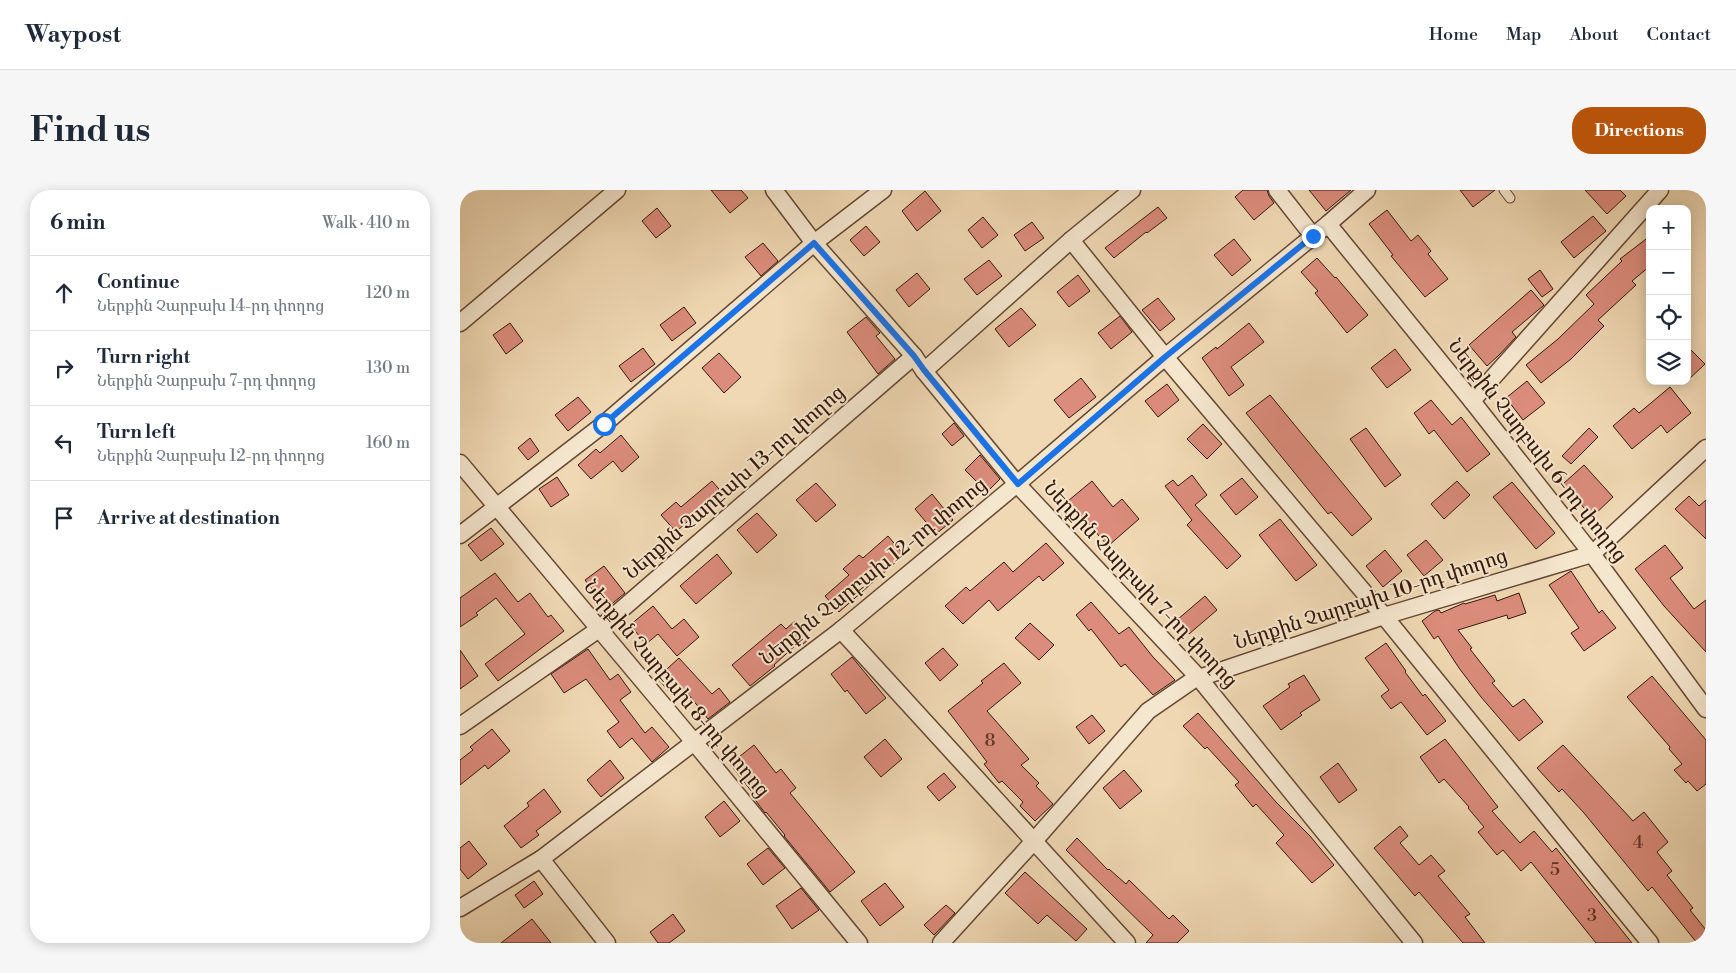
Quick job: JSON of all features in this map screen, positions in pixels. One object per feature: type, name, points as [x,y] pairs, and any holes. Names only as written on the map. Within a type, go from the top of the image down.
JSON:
[{"type":"street","points":[[460,322],[617,190]]},
{"type":"street","name":"Ներքին Չարբախ 7-րդ փողոց","points":[[774,190],[814,243],[914,356],[1018,484],[1199,678],[1411,942]]},
{"type":"street","points":[[460,535],[604,424],[814,243],[883,190]]},
{"type":"street","points":[[924,370],[1071,240],[1132,190]]},
{"type":"street","points":[[1277,190],[1313,236]]},
{"type":"street","name":"Ներքին Չարբախ 12-րդ փողոց","points":[[460,908],[541,858],[841,630],[1018,484],[1165,357],[1367,190]]},
{"type":"street","points":[[1472,401],[1660,190]]},
{"type":"street","name":"Ներքին Չարբախ 6-րդ փողոց","points":[[1328,224],[1472,401],[1592,554],[1706,709]]},
{"type":"street","points":[[1071,240],[1165,357],[1384,616],[1650,943]]},
{"type":"street","name":"Ներքին Չարբախ 13-րդ փողոց","points":[[460,726],[599,630],[914,356]]},
{"type":"street","name":"Ներքին Չարբախ 10-րդ փողոց","points":[[941,943],[1148,711],[1193,680],[1384,616],[1592,554],[1706,448]]},
{"type":"street","name":"Ներքին Չարբախ 8-րդ փողոց","points":[[460,463],[694,742],[859,943]]},
{"type":"street","points":[[841,630],[1127,943]]},
{"type":"street","points":[[541,858],[607,943]]},
{"type":"lane","points":[[1504,190],[1510,198]]},
{"type":"building","points":[[711,190],[741,190],[748,198],[730,213]]},
{"type":"building","points":[[1243,190],[1267,190],[1274,203],[1254,220],[1235,197]]},
{"type":"building","points":[[1309,190],[1351,190],[1326,211]]},
{"type":"building","points":[[1460,190],[1495,190],[1473,207]]},
{"type":"building","points":[[1585,190],[1620,190],[1626,196],[1607,214]]},
{"type":"building","points":[[925,191],[941,211],[917,231],[902,211]]},
{"type":"building","points":[[1158,207],[1167,218],[1114,258],[1105,248]]},
{"type":"building","points":[[657,208],[671,226],[656,238],[642,221]]},
{"type":"building","points":[[1387,210],[1411,241],[1418,235],[1431,251],[1428,254],[1448,279],[1425,297],[1391,256],[1393,255],[1369,224]]},
{"type":"building","points":[[1593,216],[1606,231],[1574,258],[1561,242]]},
{"type":"building","points":[[983,217],[998,235],[982,248],[968,230]]},
{"type":"building","points":[[1032,222],[1044,238],[1025,251],[1014,235]]},
{"type":"building","points":[[866,226],[880,242],[864,256],[850,240]]},
{"type":"building","points":[[1234,239],[1251,260],[1232,276],[1214,255]]},
{"type":"building","points":[[1646,239],[1646,269],[1632,281],[1636,285],[1598,320],[1604,326],[1571,359],[1541,383],[1526,365],[1558,339],[1594,304],[1586,295],[1622,261],[1620,259]]},
{"type":"building","points":[[763,243],[778,261],[761,276],[745,257]]},
{"type":"building","points":[[1317,258],[1368,315],[1347,333],[1315,293],[1318,291],[1301,272]]},
{"type":"building","points":[[989,260],[1002,276],[977,295],[964,279]]},
{"type":"building","points":[[1540,270],[1553,289],[1542,297],[1528,279]]},
{"type":"building","points":[[917,273],[930,289],[909,307],[896,290]]},
{"type":"building","points":[[1078,275],[1090,291],[1069,307],[1057,292]]},
{"type":"building","points":[[1531,290],[1544,305],[1512,332],[1516,337],[1487,366],[1469,345]]},
{"type":"building","points":[[1158,298],[1175,319],[1160,331],[1142,310]]},
{"type":"building","points":[[684,307],[696,323],[672,341],[660,325]]},
{"type":"building","points":[[1021,308],[1036,325],[1009,347],[995,329]]},
{"type":"building","points":[[1120,316],[1132,332],[1111,349],[1098,333]]},
{"type":"building","points":[[866,317],[880,333],[876,336],[895,359],[878,374],[847,332]]},
{"type":"building","points":[[510,323],[523,341],[506,354],[493,335]]},
{"type":"building","points":[[1249,323],[1264,342],[1231,367],[1244,385],[1229,396],[1202,358],[1216,347],[1217,349]]},
{"type":"building","points":[[643,348],[655,364],[631,382],[619,366]]},
{"type":"building","points":[[1395,349],[1411,370],[1387,388],[1371,368]]},
{"type":"building","points":[[1691,350],[1705,364],[1691,377]]},
{"type":"building","points":[[719,353],[741,377],[724,393],[702,368]]},
{"type":"building","points":[[1081,378],[1096,397],[1069,418],[1054,400]]},
{"type":"building","points":[[1527,381],[1545,403],[1523,420],[1506,398]]},
{"type":"building","points":[[1167,384],[1179,400],[1158,417],[1145,401]]},
{"type":"building","points":[[1670,387],[1691,413],[1667,433],[1661,425],[1632,449],[1613,426],[1634,408],[1639,413]]},
{"type":"building","points":[[1270,395],[1372,519],[1352,536],[1331,512],[1328,514],[1246,413]]},
{"type":"building","points":[[578,397],[591,412],[568,431],[555,415]]},
{"type":"building","points":[[1431,400],[1452,425],[1461,417],[1490,454],[1467,472],[1434,430],[1429,434],[1414,413]]},
{"type":"building","points":[[954,423],[964,436],[952,446],[942,434]]},
{"type":"building","points":[[1203,424],[1222,444],[1207,459],[1187,439]]},
{"type":"building","points":[[1366,428],[1401,475],[1385,487],[1350,439]]},
{"type":"building","points":[[1589,428],[1598,437],[1571,464],[1562,456]]},
{"type":"building","points":[[621,435],[639,457],[622,472],[613,461],[591,479],[578,465],[596,449],[600,453]]},
{"type":"building","points":[[530,438],[539,451],[528,460],[518,448]]},
{"type":"building","points":[[980,455],[1000,479],[987,492],[965,470]]},
{"type":"building","points":[[1584,465],[1613,497],[1592,517],[1563,484]]},
{"type":"building","points":[[1192,475],[1207,495],[1195,505],[1241,556],[1227,569],[1187,525],[1192,520],[1165,486],[1173,480],[1178,486]]},
{"type":"building","points":[[557,477],[569,495],[551,507],[539,489]]},
{"type":"building","points":[[1242,478],[1258,497],[1236,515],[1220,495]]},
{"type":"building","points":[[712,481],[725,496],[704,513],[701,509],[676,532],[661,515],[676,502],[681,507]]},
{"type":"building","points":[[1092,481],[1113,507],[1122,499],[1139,519],[1108,546],[1068,501]]},
{"type":"building","points":[[1457,481],[1470,495],[1444,519],[1431,504]]},
{"type":"building","points":[[1512,482],[1555,533],[1536,549],[1493,497]]},
{"type":"building","points":[[816,483],[836,505],[816,522],[796,500]]},
{"type":"building","points":[[932,494],[953,520],[936,534],[915,509]]},
{"type":"building","points":[[1689,496],[1699,506],[1706,500],[1706,539],[1675,509]]},
{"type":"building","points":[[757,513],[777,535],[757,553],[737,530]]},
{"type":"building","points":[[1280,519],[1317,565],[1296,581],[1259,535]]},
{"type":"building","points":[[491,528],[504,544],[481,561],[468,545]]},
{"type":"building","points":[[888,536],[904,555],[839,612],[825,596],[849,575],[843,569],[859,555],[863,558]]},
{"type":"building","points":[[1426,540],[1443,560],[1424,576],[1407,555]]},
{"type":"building","points":[[1046,543],[1064,563],[1043,581],[1039,576],[998,611],[989,600],[963,624],[945,606],[966,587],[970,591],[1004,562],[1013,572]]},
{"type":"building","points":[[1665,545],[1683,568],[1670,578],[1694,609],[1706,600],[1706,652],[1664,606],[1635,569]]},
{"type":"building","points":[[1385,550],[1402,571],[1383,587],[1366,566]]},
{"type":"building","points":[[717,554],[732,573],[696,604],[680,586]]},
{"type":"building","points":[[604,566],[625,593],[607,608],[585,580]]},
{"type":"building","points":[[1571,571],[1599,613],[1602,610],[1616,628],[1584,651],[1571,633],[1579,628],[1549,585]]},
{"type":"building","points":[[495,573],[518,602],[530,593],[548,617],[551,615],[564,631],[498,681],[485,664],[525,634],[496,598],[476,613],[478,615],[460,627],[460,598]]},
{"type":"building","points":[[1519,593],[1526,613],[1508,619],[1507,615],[1458,630],[1495,681],[1492,683],[1513,707],[1524,699],[1543,722],[1519,741],[1481,697],[1438,636],[1434,639],[1422,621],[1435,611],[1439,610],[1441,613],[1464,603],[1495,595],[1497,601]]},
{"type":"building","points":[[1205,596],[1217,610],[1189,634],[1177,620]]},
{"type":"building","points":[[1091,602],[1119,634],[1129,627],[1153,657],[1175,680],[1153,695],[1125,664],[1121,667],[1091,629],[1089,631],[1076,615]]},
{"type":"building","points":[[653,606],[672,629],[684,619],[699,637],[677,656],[658,634],[646,644],[630,625]]},
{"type":"building","points":[[795,621],[811,637],[801,646],[798,643],[775,666],[750,686],[732,665],[781,624],[786,629]]},
{"type":"building","points":[[1030,623],[1054,645],[1039,660],[1015,638]]},
{"type":"building","points":[[1386,643],[1423,696],[1425,694],[1446,721],[1427,735],[1401,702],[1391,709],[1381,696],[1389,690],[1365,658]]},
{"type":"building","points":[[943,648],[958,665],[940,681],[925,663]]},
{"type":"building","points":[[588,649],[610,680],[618,674],[631,692],[620,700],[645,733],[652,727],[669,747],[652,762],[632,738],[620,748],[607,731],[619,722],[586,679],[564,693],[551,674]]},
{"type":"building","points":[[460,650],[478,676],[460,689]]},
{"type":"building","points":[[852,657],[886,698],[866,714],[847,690],[845,692],[831,674]]},
{"type":"building","points":[[679,658],[712,694],[719,688],[730,702],[708,719],[685,690],[676,699],[657,678]]},
{"type":"building","points":[[1004,663],[1021,683],[987,711],[1029,759],[1021,765],[1039,783],[1036,786],[1053,804],[1035,821],[1020,806],[1023,802],[1002,781],[999,783],[984,764],[987,762],[948,711],[983,683],[981,681]]},
{"type":"building","points":[[1304,675],[1320,700],[1300,713],[1302,715],[1281,730],[1263,706],[1290,687],[1288,684]]},
{"type":"building","points":[[1652,676],[1706,740],[1706,784],[1697,791],[1688,781],[1686,783],[1674,770],[1682,764],[1669,749],[1670,747],[1627,697]]},
{"type":"building","points":[[1198,713],[1334,865],[1312,883],[1276,843],[1284,835],[1256,804],[1253,807],[1235,785],[1239,782],[1207,747],[1205,749],[1183,726]]},
{"type":"building","points":[[1092,715],[1105,731],[1089,744],[1076,727]]},
{"type":"building","points":[[492,729],[510,751],[488,769],[485,765],[460,785],[460,760],[473,750],[470,747]]},
{"type":"building","points":[[885,739],[902,759],[881,777],[864,757]]},
{"type":"building","points":[[1445,739],[1498,807],[1492,811],[1520,843],[1534,831],[1552,852],[1556,848],[1632,943],[1596,943],[1531,862],[1521,871],[1503,850],[1497,855],[1478,832],[1484,827],[1469,807],[1444,779],[1439,783],[1420,757]]},
{"type":"building","points":[[754,745],[776,773],[781,769],[796,788],[790,793],[855,872],[830,892],[765,813],[750,793],[752,792],[730,764]]},
{"type":"building","points":[[1563,745],[1633,821],[1644,812],[1668,842],[1657,852],[1672,871],[1667,875],[1693,908],[1690,910],[1706,930],[1706,943],[1697,943],[1652,887],[1648,891],[1584,813],[1562,789],[1559,792],[1537,768]]},
{"type":"building","points":[[610,760],[624,778],[601,797],[587,780]]},
{"type":"building","points":[[1338,763],[1357,790],[1339,803],[1320,777]]},
{"type":"building","points":[[1124,770],[1142,791],[1120,809],[1103,788]]},
{"type":"building","points":[[944,773],[956,787],[939,801],[927,787]]},
{"type":"building","points":[[544,789],[561,812],[536,831],[539,835],[521,848],[504,826],[529,806],[527,803]]},
{"type":"building","points":[[724,801],[740,821],[720,837],[705,817]]},
{"type":"building","points":[[1400,826],[1408,836],[1400,843],[1419,865],[1431,855],[1445,871],[1438,876],[1470,914],[1465,917],[1485,943],[1463,943],[1419,892],[1415,896],[1374,848]]},
{"type":"building","points":[[1077,838],[1108,870],[1126,884],[1129,880],[1169,919],[1173,915],[1189,931],[1177,943],[1146,943],[1153,935],[1066,850]]},
{"type":"building","points":[[469,841],[487,864],[468,879],[460,869],[460,848]]},
{"type":"building","points":[[768,848],[785,868],[763,885],[747,864]]},
{"type":"building","points":[[1025,872],[1087,929],[1076,941],[1047,915],[1038,924],[1005,893]]},
{"type":"building","points":[[534,881],[543,894],[524,908],[515,895]]},
{"type":"building","points":[[885,883],[904,907],[880,926],[861,901]]},
{"type":"building","points":[[801,888],[819,910],[792,929],[776,906]]},
{"type":"building","points":[[946,905],[955,913],[934,935],[924,925]]},
{"type":"building","points":[[673,914],[685,931],[669,943],[658,943],[650,932]]},
{"type":"building","points":[[532,919],[551,943],[501,943]]},
{"type":"route","points":[[604,424],[814,243],[914,356],[1018,484],[1165,357],[1313,236]]}]
